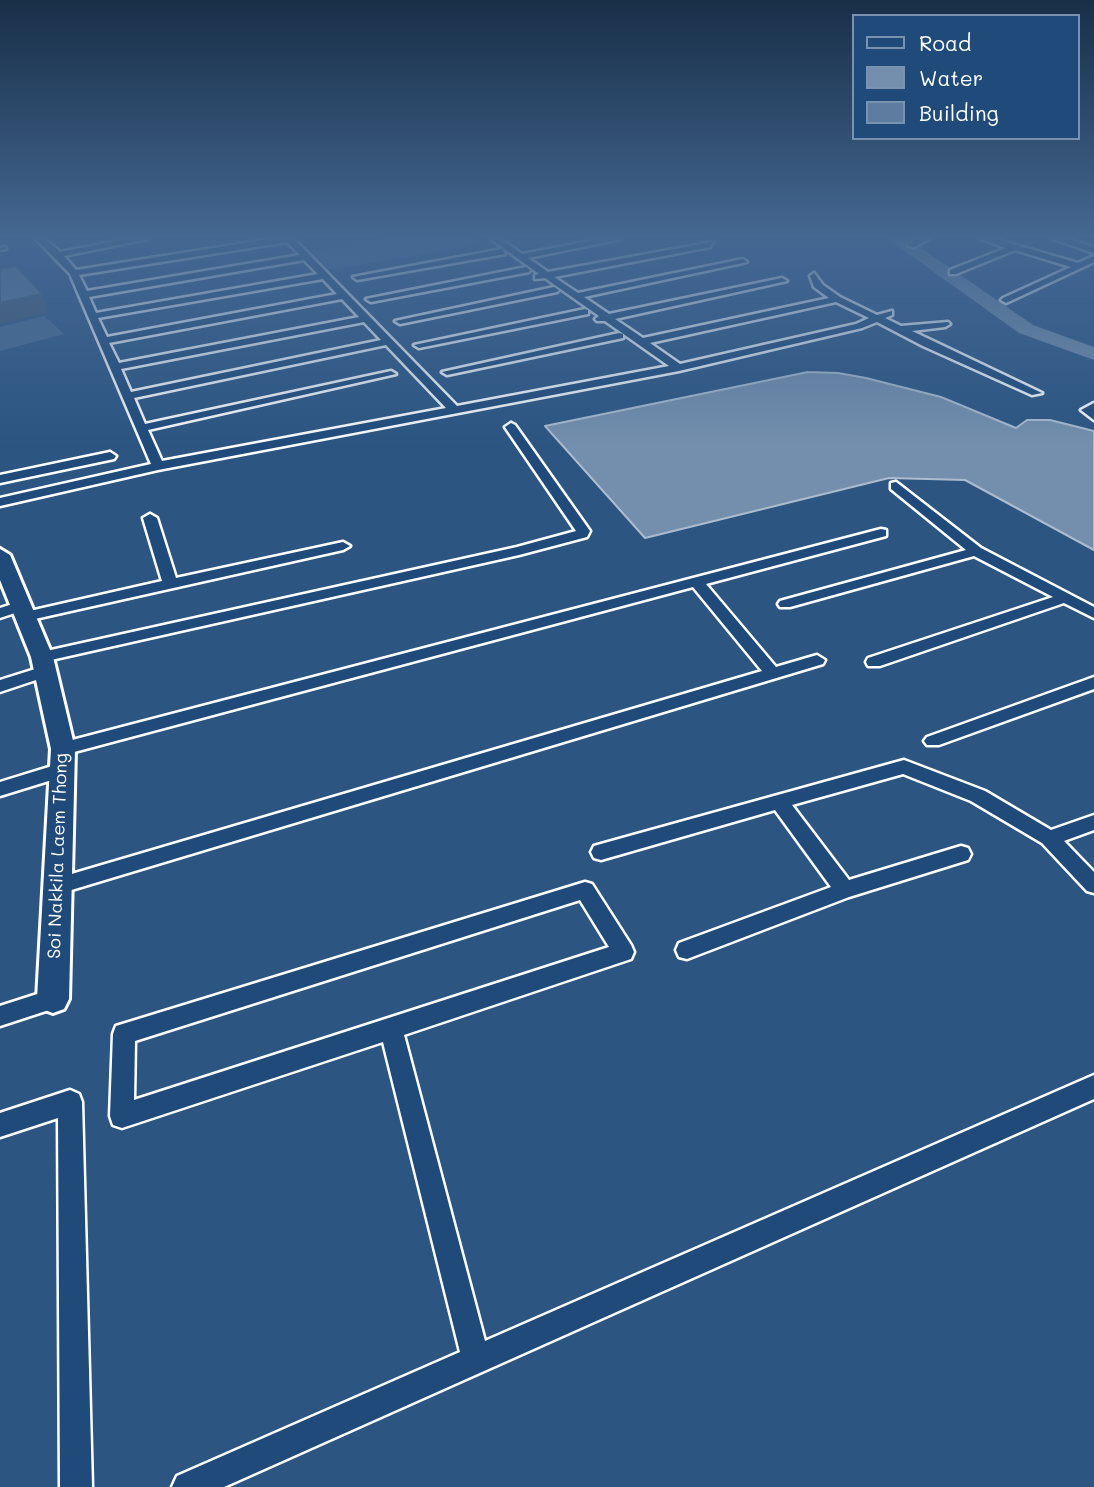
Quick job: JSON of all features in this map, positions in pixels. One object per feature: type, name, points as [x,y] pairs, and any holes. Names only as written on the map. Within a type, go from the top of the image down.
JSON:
[{"type":"street","points":[[89,308],[158,467]]},
{"type":"street","points":[[93,316],[137,308]]},
{"type":"street","points":[[103,341],[277,308]]},
{"type":"street","points":[[355,308],[453,409]]},
{"type":"street","points":[[400,321],[463,308]]},
{"type":"street","points":[[580,308],[641,342],[679,368]]},
{"type":"street","points":[[589,308],[619,336],[666,370]]},
{"type":"street","points":[[601,319],[652,308]]},
{"type":"street","points":[[641,342],[794,308]]},
{"type":"street","points":[[862,308],[883,316],[927,344],[1036,393]]},
{"type":"street","points":[[419,345],[585,312]]},
{"type":"street","points":[[0,502],[158,467],[679,368],[859,326],[883,316]]},
{"type":"street","points":[[115,367],[365,319]]},
{"type":"street","points":[[904,330],[945,324]]},
{"type":"street","points":[[447,372],[619,336]]},
{"type":"street","points":[[128,396],[388,342]]},
{"type":"street","points":[[142,428],[391,374]]},
{"type":"street","points":[[1094,406],[1087,410],[1094,417]]},
{"type":"street","points":[[0,686],[44,664],[582,534],[583,531],[511,427]]},
{"type":"street","points":[[0,479],[110,456]]},
{"type":"street","points":[[896,486],[976,551],[1094,613]]},
{"type":"street","points":[[150,518],[170,583]]},
{"type":"street","points":[[0,789],[62,759],[881,533]]},
{"type":"street","points":[[16,612],[343,546]]},
{"type":"street","points":[[785,604],[976,551]]},
{"type":"street","name":"Soi Nakkila Laem Thong","points":[[0,555],[16,612],[44,664],[62,759],[53,999]]},
{"type":"street","points":[[696,582],[773,673]]},
{"type":"street","points":[[874,662],[1066,598]]},
{"type":"street","points":[[58,886],[817,660]]},
{"type":"street","points":[[933,741],[1094,683]]},
{"type":"street","points":[[601,852],[904,767],[978,796],[1048,838],[1094,885]]},
{"type":"street","points":[[779,802],[845,890]]},
{"type":"street","points":[[1048,838],[1094,822]]},
{"type":"street","points":[[687,950],[845,890],[961,854]]},
{"type":"street","points":[[585,890],[623,952],[391,1029],[122,1116],[124,1034],[585,890]]},
{"type":"street","points":[[0,1016],[53,999]]},
{"type":"street","points":[[391,1029],[476,1360]]},
{"type":"street","points":[[188,1487],[1094,1087]]},
{"type":"street","points":[[0,1125],[70,1102],[76,1487]]},
{"type":"shaded area","points":[[44,316],[64,334],[0,351],[0,327]]},
{"type":"water","points":[[808,372],[866,378],[941,397],[1016,428],[1027,420],[1050,420],[1094,431],[1094,550],[965,480],[889,478],[645,538],[545,426]]},
{"type":"waterway","points":[[996,308],[1026,329],[1094,354]]}]
